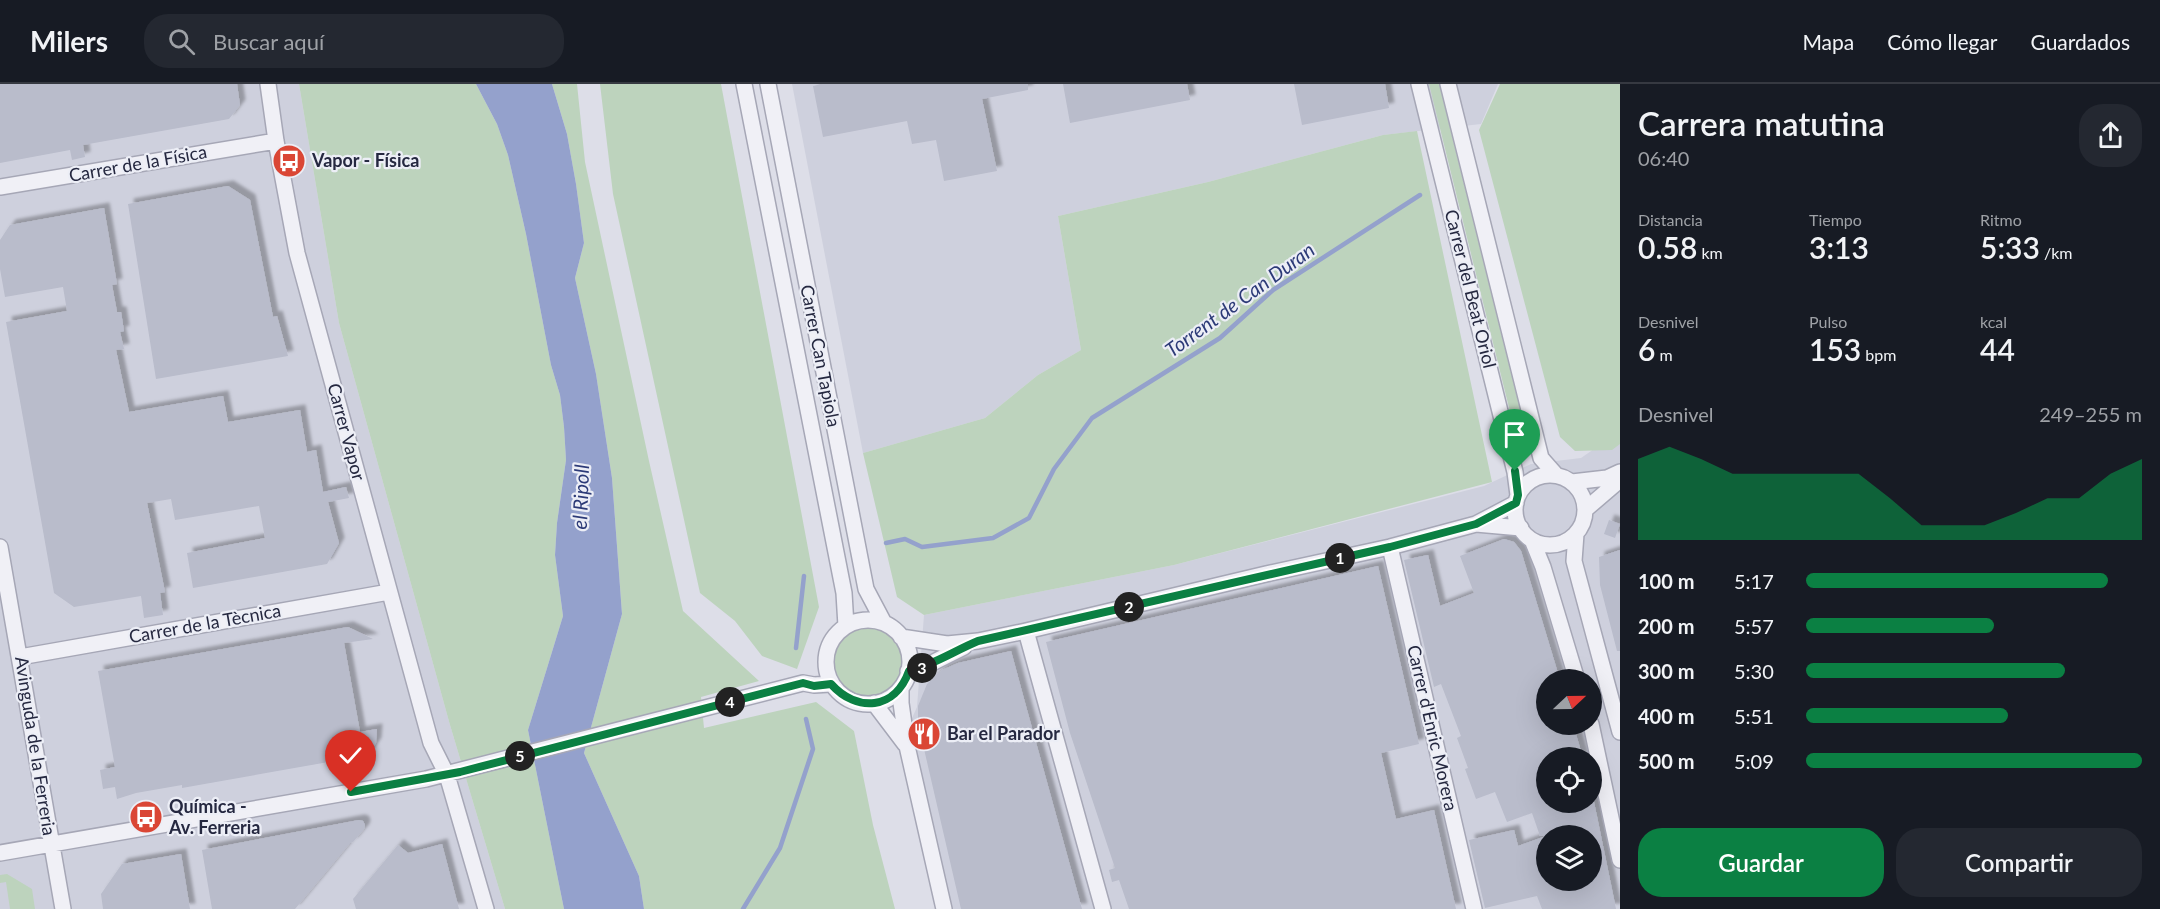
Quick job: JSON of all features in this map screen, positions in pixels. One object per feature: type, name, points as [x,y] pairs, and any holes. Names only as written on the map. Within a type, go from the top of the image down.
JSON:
[{"type":"street","name":"Carrer Vapor","points":[[268,84],[276,141],[297,252],[431,743],[453,773],[486,909]]},
{"type":"street","name":"Carrer Can Tapiola","points":[[744,84],[844,593],[846,626]]},
{"type":"street","name":"Carrer Can Tapiola","points":[[768,84],[866,590],[884,623]]},
{"type":"street","name":"Carrer del Beat Oriol","points":[[1419,84],[1510,449],[1517,499],[1516,514],[1521,528]]},
{"type":"street","name":"Carrer del Beat Oriol","points":[[1448,84],[1541,458],[1556,475]]},
{"type":"street","name":"Carrer de la Física","points":[[0,187],[276,141]]},
{"type":"street","points":[[1572,482],[1607,478],[1620,472]]},
{"type":"street","points":[[901,637],[947,644],[978,641],[1390,547],[1476,524],[1517,499],[1529,481],[1542,475],[1556,475],[1572,482],[1578,488],[1586,509],[1584,521],[1576,534],[1567,541],[1554,545],[1532,540]]},
{"type":"street","points":[[1586,509],[1620,480]]},
{"type":"street","points":[[1476,524],[1521,528],[1532,540],[1544,567],[1574,669]]},
{"type":"street","points":[[1576,534],[1574,561],[1620,732]]},
{"type":"street","name":"Carrer d'Enric Morera","points":[[1390,547],[1474,909]]},
{"type":"street","name":"Avinguda de la Ferreria","points":[[0,548],[63,909]]},
{"type":"street","name":"Carrer de la Tècnica","points":[[20,657],[389,592]]},
{"type":"street","points":[[871,620],[884,623],[901,637],[907,647],[909,671],[901,688],[884,700],[874,704],[854,702],[844,697],[831,684],[826,661],[831,641],[846,626],[858,621],[871,620]]},
{"type":"street","points":[[1026,631],[1102,909]]},
{"type":"street","points":[[909,671],[922,668],[978,641]]},
{"type":"street","points":[[0,853],[453,773],[803,683],[826,661]]},
{"type":"street","points":[[803,683],[814,686],[831,684]]},
{"type":"street","points":[[901,688],[907,746],[944,909]]},
{"type":"street","points":[[874,704],[907,746]]},
{"type":"street","points":[[1593,735],[1620,860]]},
{"type":"shaded area","points":[[0,84],[299,84],[339,323],[450,725],[505,909],[0,909]]},
{"type":"shaded area","points":[[792,84],[1498,84],[1481,124],[1383,135],[1208,182],[1058,216],[1081,350],[1038,375],[985,418],[863,453]]},
{"type":"shaded area","points":[[1620,431],[1620,909],[951,909],[909,725],[917,707],[924,615],[1174,565],[1484,486],[1531,464],[1581,458]]},
{"type":"green space","points":[[299,84],[476,84],[497,124],[508,155],[551,365],[560,395],[564,427],[566,460],[555,555],[563,616],[528,730],[564,909],[505,909],[450,725],[339,323]]},
{"type":"green space","points":[[552,84],[577,84],[585,162],[683,611],[759,681],[701,697],[704,728],[816,702],[854,731],[873,825],[895,909],[644,909],[639,876],[584,753],[622,614],[612,478],[596,374],[575,278],[584,243],[567,134]]},
{"type":"green space","points":[[600,84],[721,84],[819,607],[797,669],[762,656],[735,621],[700,593],[613,194]]},
{"type":"green space","points":[[1429,84],[1439,84],[1529,445],[1519,448]]},
{"type":"green space","points":[[1500,84],[1620,84],[1620,444],[1612,450],[1575,451],[1560,437],[1479,130]]},
{"type":"green space","points":[[1417,131],[1492,482],[1174,565],[924,615],[897,597],[863,453],[985,418],[1038,375],[1081,350],[1058,216],[1208,182],[1383,135]]},
{"type":"green space","points":[[868,628],[881,630],[892,638],[900,649],[902,662],[900,675],[892,686],[881,694],[868,696],[855,694],[844,686],[836,675],[834,662],[836,649],[844,638],[855,630]]},
{"type":"green space","points":[[7,874],[32,889],[35,909],[10,909],[6,882],[0,883],[0,875]]},
{"type":"water","name":"el Ripoll","points":[[476,84],[552,84],[567,134],[584,243],[575,278],[596,374],[612,478],[622,614],[584,753],[639,876],[644,909],[564,909],[528,730],[563,616],[555,555],[566,460],[564,427],[560,395],[551,365],[508,155],[497,124]]},
{"type":"building","points":[[0,84],[237,84],[240,105],[229,119],[83,145],[85,157],[72,160],[70,150],[0,163]]},
{"type":"building","points":[[822,84],[1028,84],[1028,90],[982,99],[997,171],[944,181],[936,140],[912,144],[907,121],[823,137],[813,86]]},
{"type":"building","points":[[1063,84],[1187,84],[1190,100],[1070,123]]},
{"type":"building","points":[[1294,84],[1385,84],[1389,108],[1302,125]]},
{"type":"building","points":[[228,186],[250,200],[273,317],[277,316],[288,356],[156,379],[128,204]]},
{"type":"building","points":[[104,208],[117,284],[112,285],[117,312],[121,312],[124,331],[120,332],[124,349],[116,350],[129,412],[223,396],[228,422],[300,410],[307,452],[316,450],[323,492],[346,487],[349,498],[328,502],[339,543],[327,564],[193,588],[187,553],[265,538],[259,506],[175,520],[171,499],[147,503],[165,592],[160,593],[163,615],[144,618],[141,596],[74,607],[54,593],[6,322],[67,311],[63,287],[5,297],[0,269],[0,240],[10,225]]},
{"type":"building","points":[[1609,520],[1620,524],[1615,538],[1604,534]]},
{"type":"building","points":[[1504,539],[1514,542],[1521,551],[1557,669],[1536,669],[1536,735],[1576,735],[1580,747],[1536,747],[1536,813],[1596,813],[1599,825],[1536,825],[1532,813],[1507,822],[1495,792],[1476,799],[1457,738],[1461,736],[1441,684],[1434,687],[1404,560],[1428,555],[1440,606],[1474,593],[1460,556]]},
{"type":"building","points":[[1620,550],[1620,651],[1617,651],[1600,585],[1599,557]]},
{"type":"building","points":[[1378,566],[1419,744],[1381,753],[1396,819],[1434,810],[1456,909],[1129,909],[1119,880],[1112,882],[1109,870],[1115,868],[1070,733],[1046,642]]},
{"type":"building","points":[[348,627],[373,639],[344,643],[360,732],[377,729],[376,743],[368,755],[182,788],[182,785],[136,793],[117,799],[115,787],[103,789],[100,770],[115,767],[98,671]]},
{"type":"building","points":[[1011,651],[1082,909],[961,909],[918,723],[918,706],[927,684],[942,670],[958,663]]},
{"type":"building","points":[[363,821],[364,829],[295,909],[212,909],[202,850]]},
{"type":"building","points":[[1514,830],[1518,846],[1536,840],[1536,891],[1602,891],[1602,841],[1616,909],[1542,909],[1537,896],[1485,908],[1469,840]]},
{"type":"building","points":[[442,844],[459,909],[356,909],[353,899],[398,845],[408,853]]},
{"type":"building","points":[[181,854],[190,909],[103,909],[101,894],[122,864]]},
{"type":"waterway","name":"Torrent de Can Duran","points":[[886,543],[905,539],[922,547],[993,538],[1029,518],[1054,469],[1092,418],[1220,338],[1273,290],[1420,195]]},
{"type":"waterway","name":"Torrent de Can Duran","points":[[796,648],[804,576]]},
{"type":"waterway","name":"Torrent de Can Duran","points":[[743,909],[780,848],[813,749],[806,719]]},
{"type":"place","name":"Vapor - Física","points":[[289,161]]},
{"type":"place","name":"Bar el Parador","points":[[924,734]]},
{"type":"place","name":"Química - Av. Ferreria","points":[[146,817]]},
{"type":"route","points":[[351,792],[460,772],[803,683],[814,686],[831,684],[844,697],[854,702],[874,704],[893,695],[901,688],[909,671],[922,668],[978,641],[1390,547],[1476,524],[1516,503],[1518,495],[1515,471]]}]
